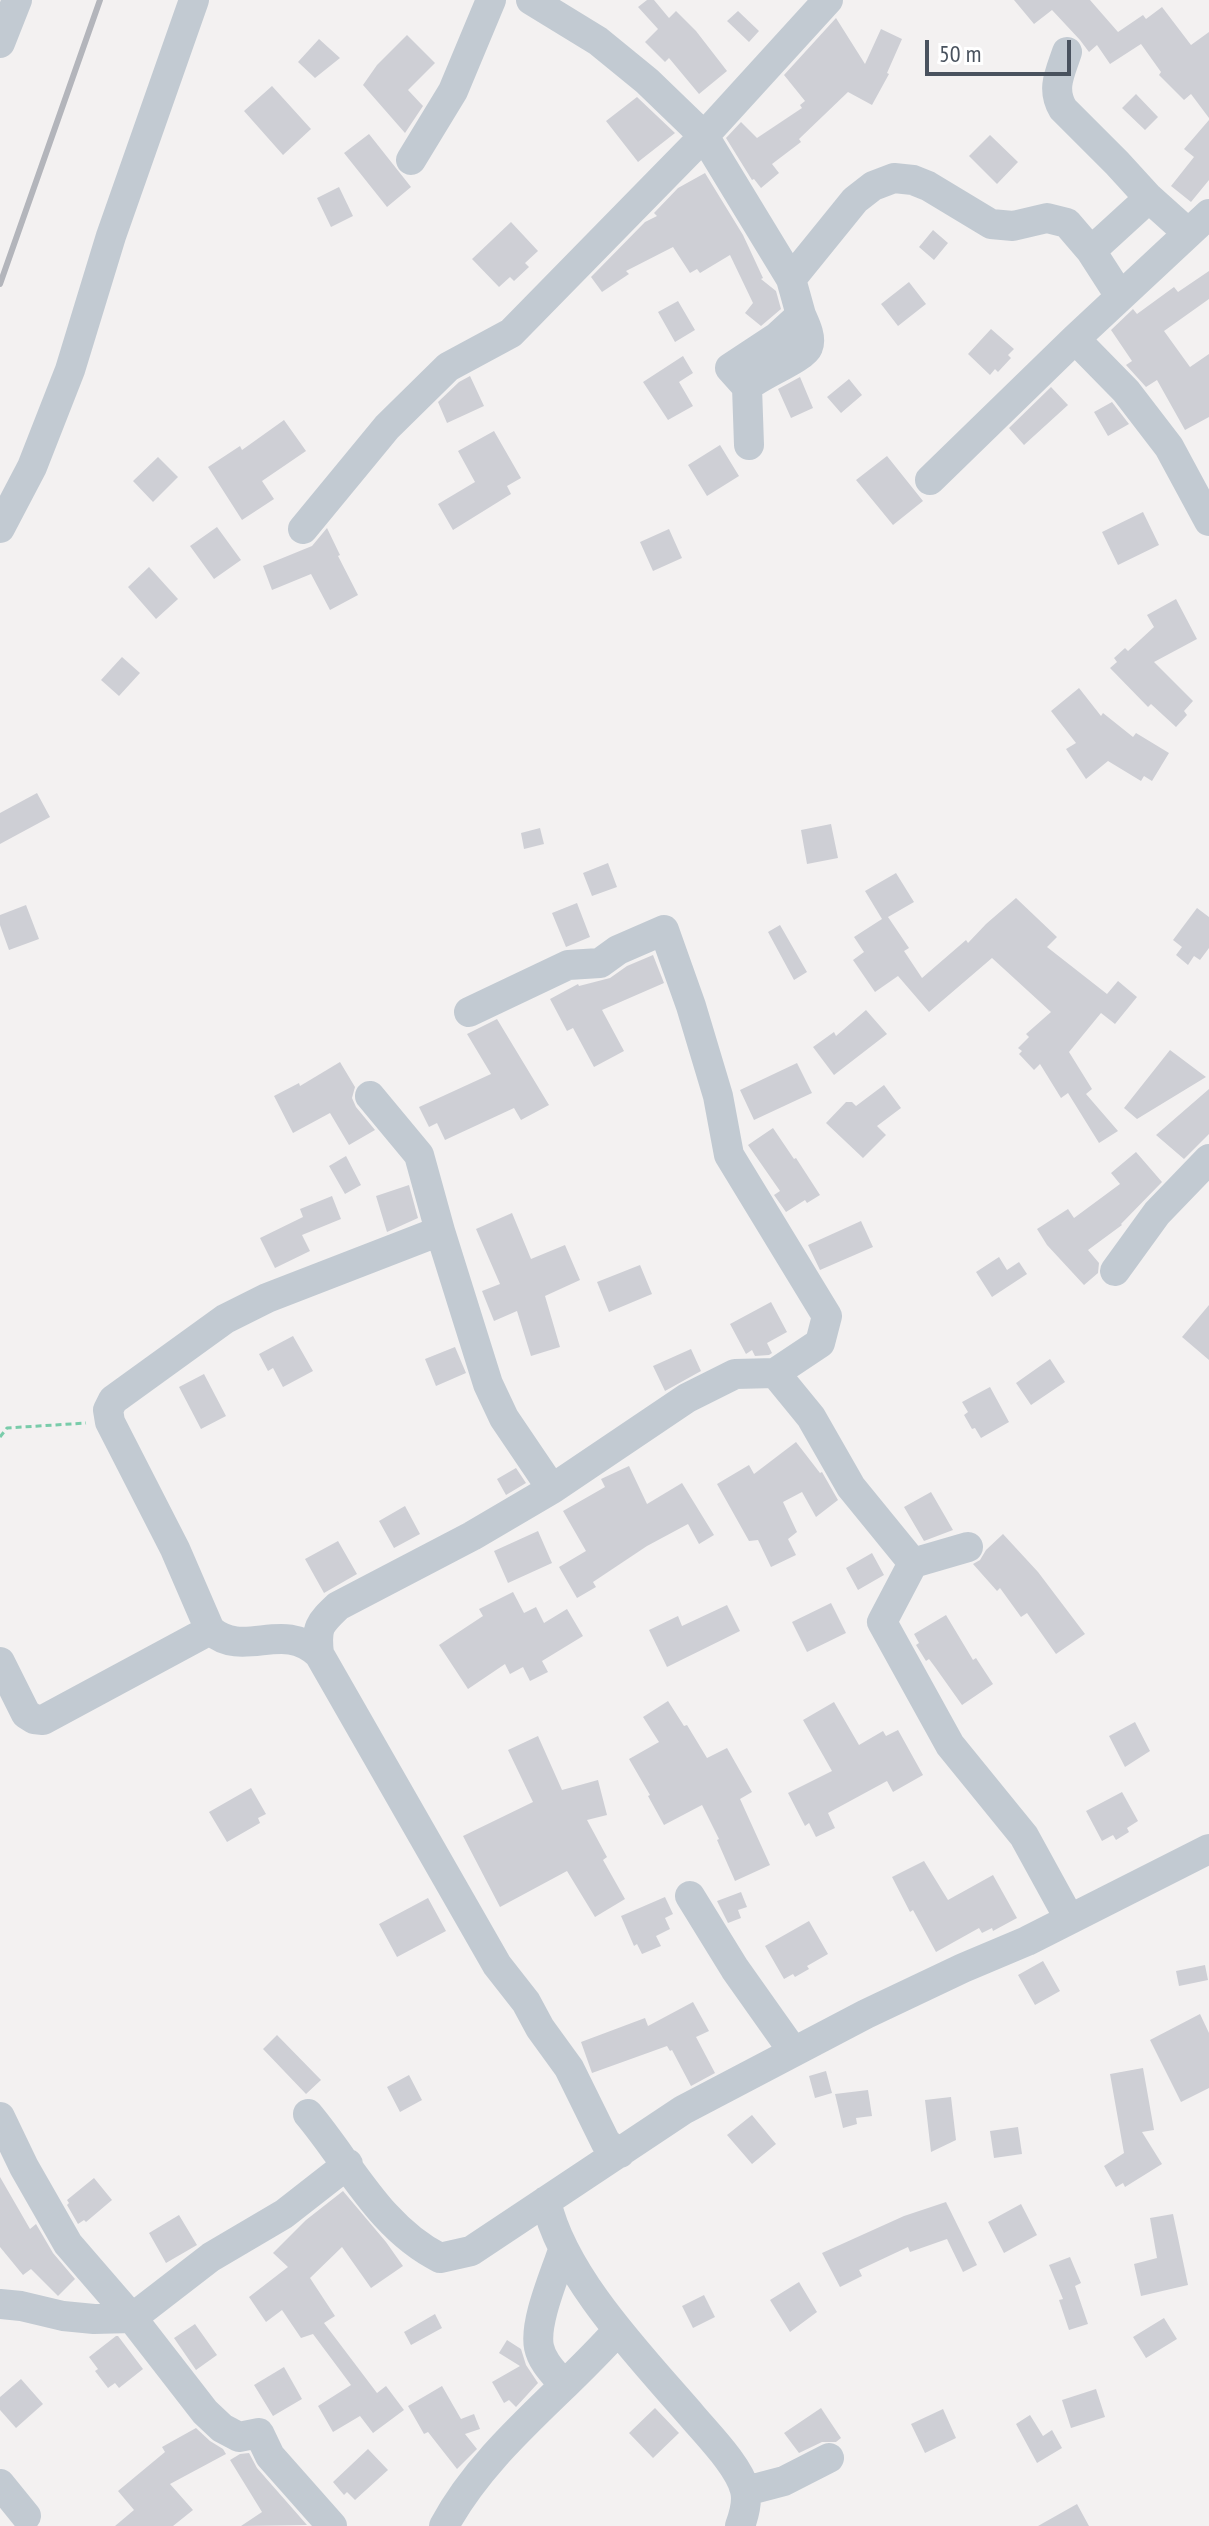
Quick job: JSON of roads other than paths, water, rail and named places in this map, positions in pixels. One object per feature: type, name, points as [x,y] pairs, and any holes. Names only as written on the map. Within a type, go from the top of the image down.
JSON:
[{"type":"street","points":[[0,43],[17,0]]},
{"type":"street","points":[[0,528],[32,467],[70,370],[111,236],[194,0]]},
{"type":"street","points":[[411,160],[453,91],[491,0]]},
{"type":"street","points":[[531,0],[598,41],[647,81],[704,136],[791,279],[801,315],[777,337],[730,368],[747,387],[749,445]]},
{"type":"street","points":[[303,529],[387,427],[448,367],[511,333],[704,136],[828,0]]},
{"type":"street","points":[[930,480],[1199,224],[1149,198],[1070,117],[1057,99],[1055,86],[1067,52]]},
{"type":"street","points":[[791,279],[855,200],[873,186],[894,178],[913,180],[928,186],[991,224],[1013,226],[1047,218],[1067,223],[1091,251],[1120,296]]},
{"type":"street","points":[[1091,251],[1149,198]]},
{"type":"street","points":[[1075,339],[1126,391],[1169,447],[1209,521]]},
{"type":"street","points":[[469,1012],[568,965],[600,963],[618,950],[664,930],[718,1096],[729,1155],[827,1316],[820,1343],[775,1373],[735,1374],[687,1398],[552,1489],[472,1536],[338,1606],[321,1622],[317,1633],[319,1654],[497,1965],[526,2002],[540,2028],[569,2068],[606,2143],[620,2153]]},
{"type":"street","points":[[370,1096],[419,1155],[488,1384],[504,1418],[552,1489]]},
{"type":"street","points":[[1115,1271],[1157,1213],[1209,1159]]},
{"type":"street","points":[[319,1654],[301,1641],[267,1638],[247,1643],[221,1639],[210,1630],[175,1549],[110,1422],[108,1410],[113,1400],[225,1319],[267,1298],[440,1231]]},
{"type":"street","points":[[775,1373],[811,1417],[851,1487],[913,1563]]},
{"type":"street","points":[[968,1547],[913,1563],[882,1622],[950,1745],[1024,1836],[1069,1918]]},
{"type":"street","points":[[0,1662],[26,1714],[43,1720],[210,1630]]},
{"type":"street","points":[[308,2114],[348,2164],[370,2198],[419,2247],[440,2258],[471,2251],[683,2110],[866,2014],[1027,1941],[1209,1849]]},
{"type":"street","points":[[690,1896],[735,1969],[793,2051]]},
{"type":"street","points":[[0,2117],[24,2167],[68,2244],[132,2318],[205,2412],[222,2428],[239,2437],[259,2433],[270,2456],[332,2526]]},
{"type":"street","points":[[0,2304],[63,2316],[132,2318],[211,2257],[284,2214],[348,2164]]},
{"type":"street","points":[[546,2201],[550,2221],[563,2250],[618,2330],[711,2438],[737,2473],[746,2491],[746,2509],[740,2526]]},
{"type":"street","points":[[563,2250],[539,2325],[539,2347],[547,2365],[563,2384]]},
{"type":"street","points":[[444,2526],[472,2484],[509,2440],[563,2384],[599,2353],[618,2330]]},
{"type":"street","points":[[746,2491],[784,2481],[829,2458]]},
{"type":"street","points":[[0,2484],[20,2520]]},
{"type":"railway","points":[[0,284],[100,0]]}]
